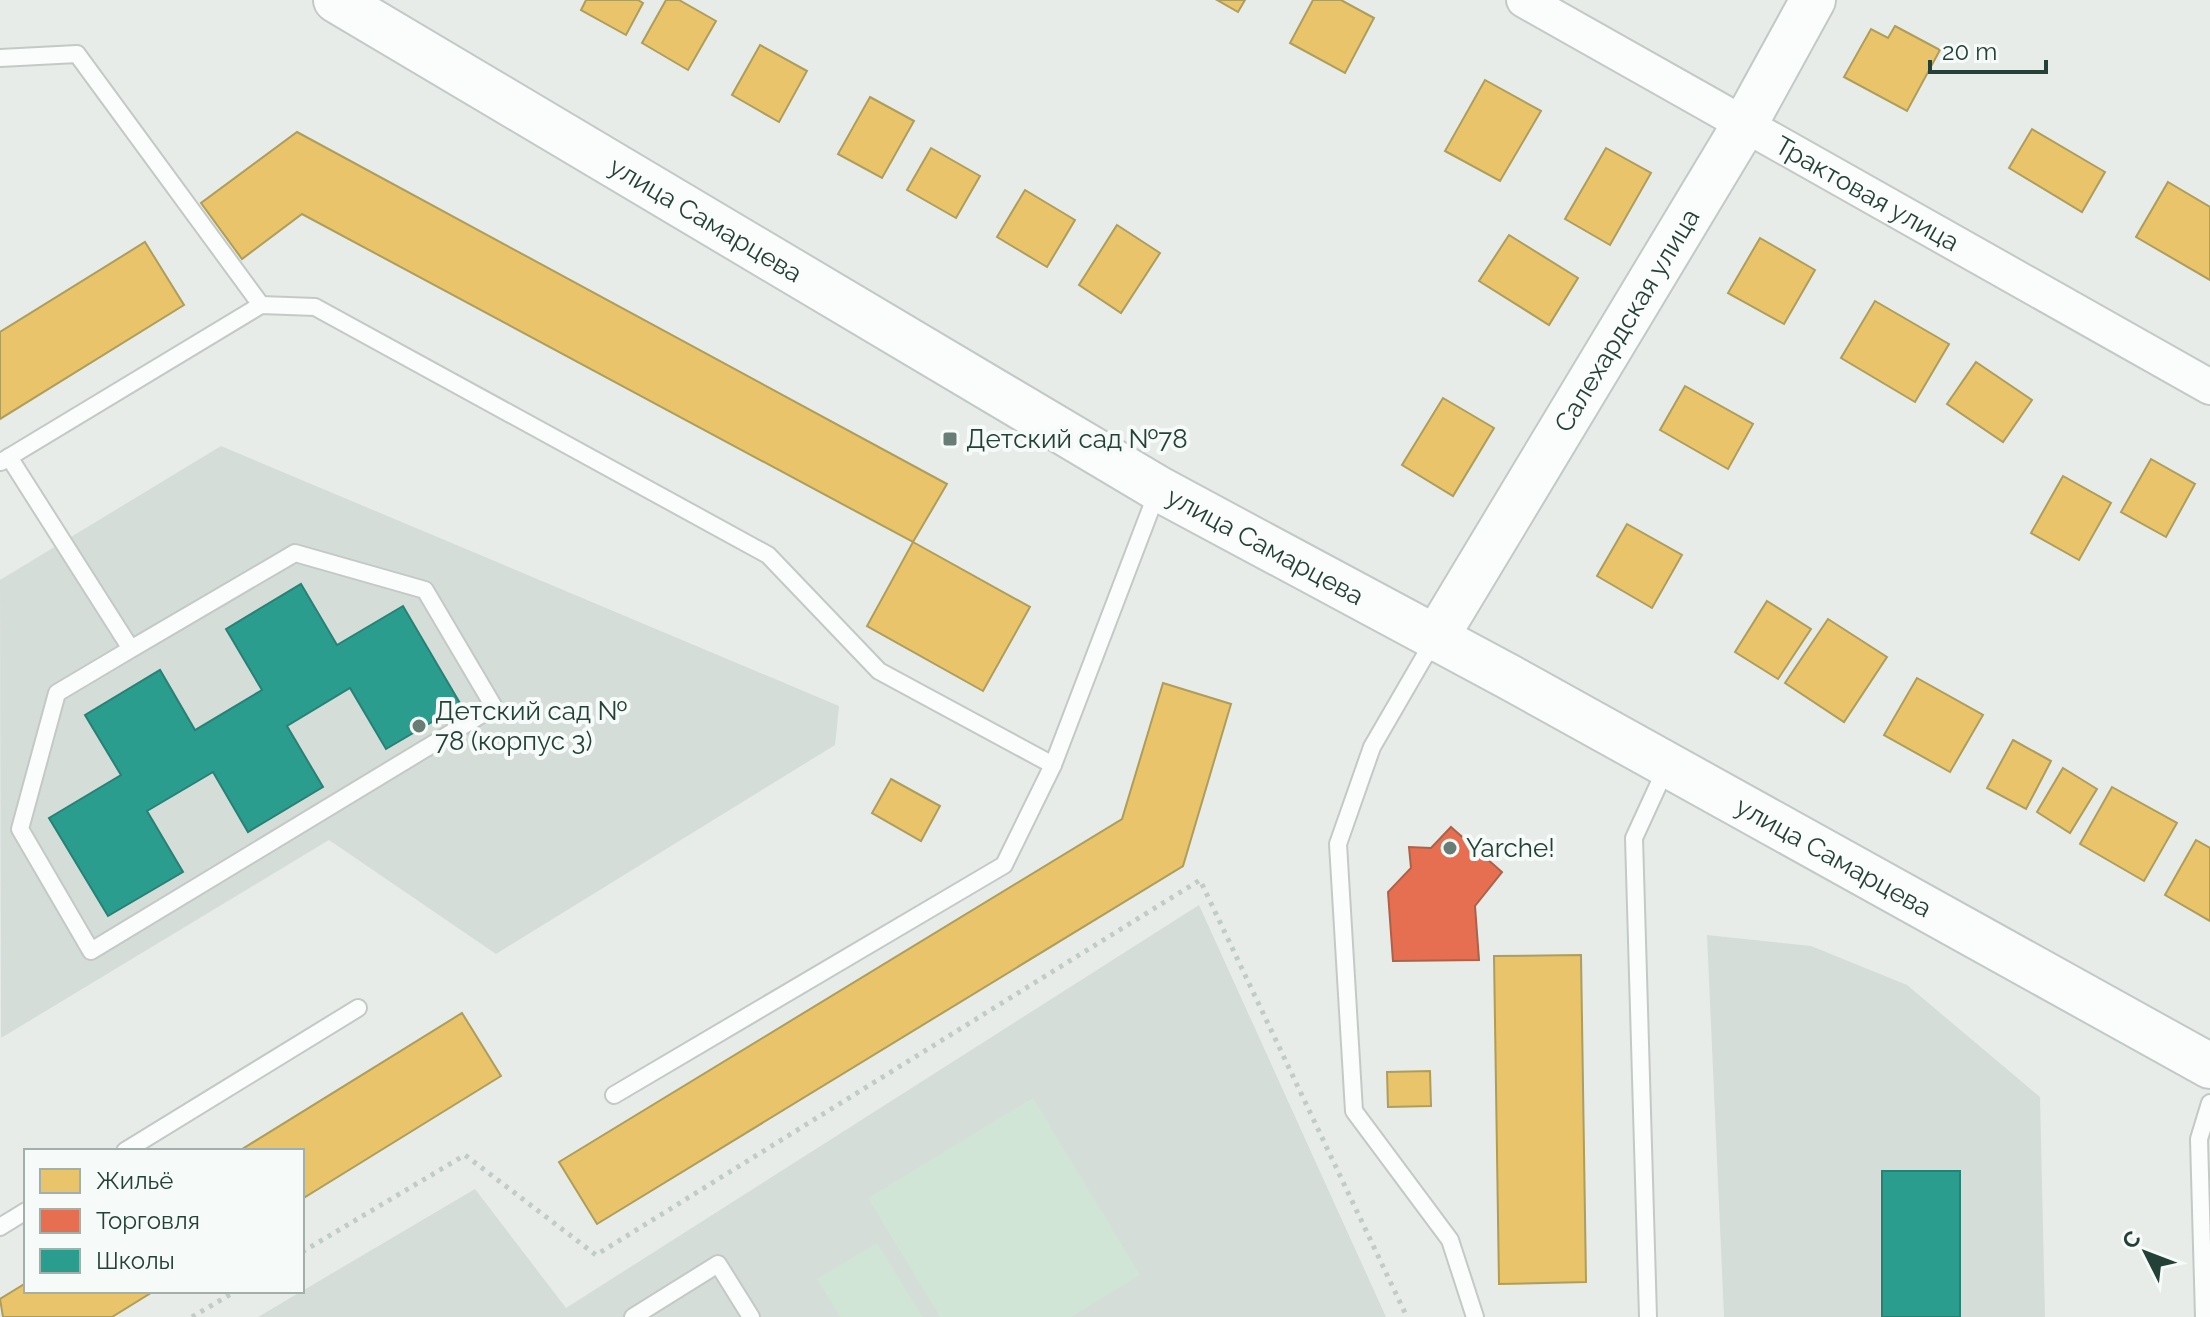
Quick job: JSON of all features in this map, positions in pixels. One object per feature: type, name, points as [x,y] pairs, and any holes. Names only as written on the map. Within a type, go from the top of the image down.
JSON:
[{"type":"street","name":"улица Самарцева","points":[[336,0],[1159,489],[1668,765],[2210,1066]]},
{"type":"street","name":"Трактовая улица","points":[[1524,0],[1746,122],[2210,387]]},
{"type":"street","name":"Салехардская улица","points":[[1435,639],[1746,122],[1813,0]]},
{"type":"lane","points":[[0,58],[77,54],[261,305]]},
{"type":"lane","points":[[131,649],[4,460],[261,305],[315,307],[768,555],[879,671],[1053,765]]},
{"type":"lane","points":[[614,1095],[1004,865],[1053,765],[1159,489]]},
{"type":"lane","points":[[295,553],[425,590],[494,707],[91,951],[20,829],[57,693],[131,649],[295,553]]},
{"type":"lane","points":[[1435,639],[1372,747],[1338,844],[1354,1111],[1450,1240],[1475,1317]]},
{"type":"lane","points":[[1648,1317],[1634,838],[1668,765]]},
{"type":"lane","points":[[128,1149],[358,1008]]},
{"type":"lane","points":[[2204,1317],[2199,1139],[2210,1103]]},
{"type":"lane","points":[[3,1222],[24,1212]]},
{"type":"lane","points":[[633,1317],[718,1264],[751,1317]]},
{"type":"path","points":[[304,1251],[465,1155],[596,1255],[1200,880],[1407,1317]]},
{"type":"path","points":[[192,1317],[233,1293]]},
{"type":"shaded area","name":"Детский сад № 78 (корпус 3)","points":[[221,446],[839,706],[835,745],[496,954],[329,840],[1,1038],[0,580]]},
{"type":"shaded area","points":[[1199,905],[1386,1317],[258,1317],[299,1293],[304,1293],[304,1290],[475,1189],[566,1308]]},
{"type":"shaded area","points":[[1707,935],[1811,946],[1907,985],[2040,1097],[2045,1317],[1724,1317]]},
{"type":"green space","points":[[1033,1098],[1140,1275],[1071,1317],[940,1317],[868,1198]]},
{"type":"green space","points":[[877,1243],[923,1317],[840,1317],[817,1279]]},
{"type":"building: Жильё","points":[[586,0],[638,0],[643,3],[626,35],[581,10]]},
{"type":"building: Жильё","points":[[666,0],[679,0],[716,21],[688,70],[642,43]]},
{"type":"building: Жильё","points":[[1217,0],[1245,0],[1238,12]]},
{"type":"building: Жильё","points":[[1313,0],[1341,0],[1374,18],[1345,73],[1290,43]]},
{"type":"building: Жильё","points":[[1895,26],[1940,50],[1907,111],[1844,77],[1871,29],[1888,38]]},
{"type":"building: Жильё","points":[[760,45],[807,71],[779,122],[732,95]]},
{"type":"building: Жильё","points":[[1485,80],[1541,111],[1500,181],[1445,151]]},
{"type":"building: Жильё","points":[[870,97],[914,121],[882,178],[838,154]]},
{"type":"building: Жильё","points":[[2032,129],[2105,172],[2082,212],[2009,168]]},
{"type":"building: Жильё","points":[[297,132],[947,484],[913,542],[302,214],[242,259],[201,203]]},
{"type":"building: Жильё","points":[[931,148],[980,176],[956,218],[907,190]]},
{"type":"building: Жильё","points":[[1606,148],[1651,173],[1610,245],[1565,219]]},
{"type":"building: Жильё","points":[[2168,182],[2210,207],[2210,280],[2136,237]]},
{"type":"building: Жильё","points":[[1025,190],[1075,220],[1047,267],[997,237]]},
{"type":"building: Жильё","points":[[1117,225],[1160,253],[1121,313],[1079,285]]},
{"type":"building: Жильё","points":[[1509,235],[1578,278],[1549,325],[1479,281]]},
{"type":"building: Жильё","points":[[1760,238],[1815,270],[1784,324],[1728,293]]},
{"type":"building: Жильё","points":[[145,242],[184,305],[0,419],[0,332]]},
{"type":"building: Жильё","points":[[1875,301],[1949,344],[1915,402],[1841,358]]},
{"type":"building: Жильё","points":[[1976,362],[2032,400],[2003,442],[1947,404]]},
{"type":"building: Жильё","points":[[1685,386],[1753,424],[1728,469],[1660,430]]},
{"type":"building: Жильё","points":[[1443,398],[1494,428],[1453,496],[1402,465]]},
{"type":"building: Жильё","points":[[2151,459],[2195,484],[2166,537],[2121,512]]},
{"type":"building: Жильё","points":[[2063,476],[2111,503],[2079,560],[2031,533]]},
{"type":"building: Жильё","points":[[1627,524],[1682,555],[1652,608],[1597,576]]},
{"type":"building: Жильё","points":[[913,542],[1030,607],[983,691],[867,626]]},
{"type":"building: Жильё","points":[[1767,601],[1811,629],[1778,679],[1735,652]]},
{"type":"building: Жильё","points":[[1828,619],[1887,657],[1844,722],[1785,683]]},
{"type":"building: Жильё","points":[[1917,678],[1983,715],[1950,772],[1884,735]]},
{"type":"building: Жильё","points":[[1163,683],[1231,704],[1183,866],[597,1224],[559,1162],[1122,819]]},
{"type":"building: Жильё","points":[[2013,740],[2051,761],[2026,809],[1987,788]]},
{"type":"building: Жильё","points":[[2063,768],[2097,789],[2070,833],[2037,812]]},
{"type":"building: Жильё","points":[[891,779],[940,806],[921,841],[872,813]]},
{"type":"building: Жильё","points":[[2112,787],[2177,823],[2144,881],[2080,844]]},
{"type":"building: Жильё","points":[[2196,840],[2210,848],[2210,921],[2165,895]]},
{"type":"building: Жильё","points":[[1581,955],[1586,1282],[1499,1284],[1494,956]]},
{"type":"building: Жильё","points":[[462,1013],[501,1076],[304,1198],[304,1149],[242,1149]]},
{"type":"building: Жильё","points":[[1430,1071],[1431,1106],[1388,1107],[1387,1072]]},
{"type":"building: Жильё","points":[[24,1284],[24,1293],[151,1293],[112,1317],[3,1317],[0,1299]]},
{"type":"building: Торговля","points":[[1451,827],[1502,872],[1475,906],[1479,960],[1393,961],[1388,892],[1411,868],[1409,847],[1431,848]]},
{"type":"building: Школы","points":[[301,584],[337,645],[403,606],[461,705],[386,749],[350,688],[287,726],[323,787],[248,832],[213,772],[147,811],[183,872],[108,916],[49,818],[121,775],[85,715],[160,670],[195,730],[262,690],[226,629]]},
{"type":"building: Школы","points":[[1882,1171],[1960,1171],[1960,1317],[1882,1317]]},
{"type":"place","name":"Детский сад №78","points":[[950,439]]},
{"type":"place","name":"Детский сад № 78 (корпус 3)","points":[[419,726]]},
{"type":"place","name":"Yarche!","points":[[1450,848]]}]
